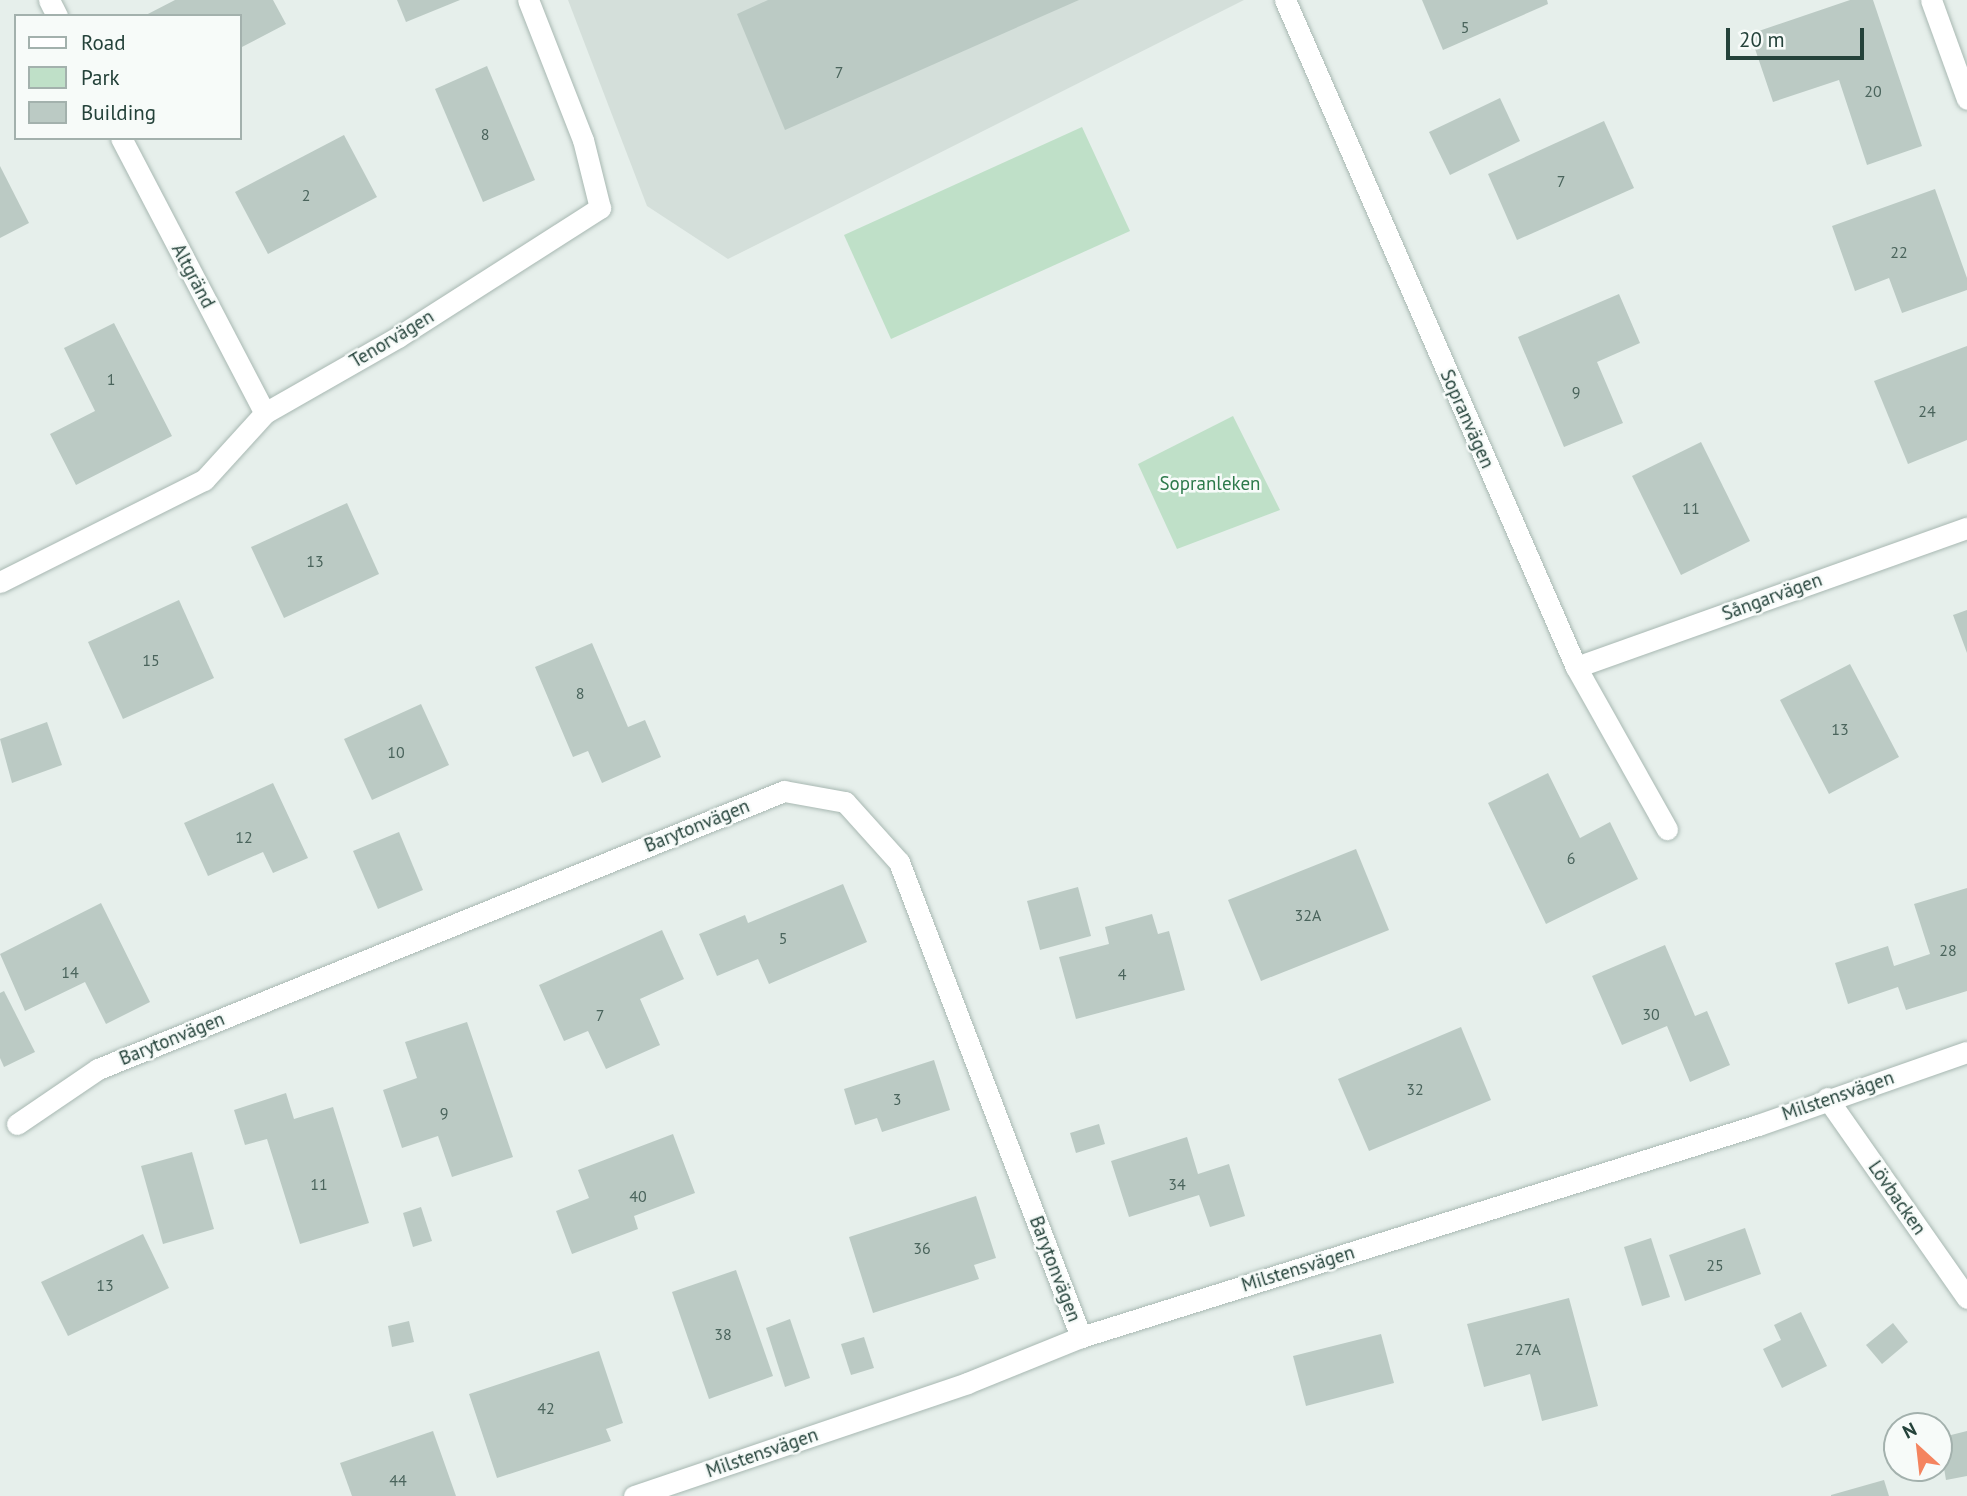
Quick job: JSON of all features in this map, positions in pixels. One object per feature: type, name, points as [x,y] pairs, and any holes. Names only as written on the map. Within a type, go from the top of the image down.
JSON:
[{"type":"street","name":"Tenorvägen","points":[[0,582],[204,480],[265,413],[398,337],[600,208],[583,140],[528,0]]},
{"type":"street","name":"Sopranvägen","points":[[1285,0],[1576,667],[1667,829]]},
{"type":"street","points":[[1931,0],[1967,99]]},
{"type":"street","name":"Altgränd","points":[[122,140],[265,413]]},
{"type":"street","name":"Sångarvägen","points":[[1576,667],[1967,528]]},
{"type":"street","name":"Barytonvägen","points":[[17,1124],[98,1069],[784,790],[845,802],[899,862],[1081,1336]]},
{"type":"street","name":"Milstensvägen","points":[[634,1496],[967,1383],[1081,1336],[1758,1125],[1827,1098],[1967,1052]]},
{"type":"street","name":"Lövbacken","points":[[1827,1098],[1967,1298]]},
{"type":"shaded area","points":[[568,0],[1244,0],[728,259],[647,206]]},
{"type":"green space","points":[[1082,127],[1130,231],[891,339],[844,235]]},
{"type":"green space","name":"Sopranleken","points":[[1233,416],[1280,510],[1177,549],[1138,464]]},
{"type":"building","points":[[175,0],[273,0],[286,24],[242,47],[242,14],[148,14]]},
{"type":"building","points":[[397,0],[460,0],[406,22]]},
{"type":"building","points":[[768,0],[1079,0],[785,130],[737,14]]},
{"type":"building","points":[[1422,0],[1547,0],[1548,4],[1443,50]]},
{"type":"building","points":[[1850,0],[1873,0],[1922,146],[1867,165],[1839,80],[1773,102],[1750,34]]},
{"type":"building","points":[[487,66],[535,180],[483,202],[435,89]]},
{"type":"building","points":[[1500,98],[1520,141],[1450,175],[1429,132]]},
{"type":"building","points":[[1604,121],[1634,188],[1517,240],[1488,174]]},
{"type":"building","points":[[344,135],[377,197],[268,254],[235,192]]},
{"type":"building","points":[[0,166],[29,223],[0,238]]},
{"type":"building","points":[[1935,189],[1967,278],[1967,290],[1902,313],[1889,278],[1855,291],[1832,226]]},
{"type":"building","points":[[1619,294],[1640,343],[1597,362],[1623,423],[1564,447],[1518,337]]},
{"type":"building","points":[[114,323],[172,436],[76,485],[50,434],[95,411],[64,348]]},
{"type":"building","points":[[1967,346],[1967,440],[1908,464],[1874,381]]},
{"type":"building","points":[[1701,442],[1750,541],[1681,575],[1632,476]]},
{"type":"building","points":[[347,503],[379,574],[284,618],[251,547]]},
{"type":"building","points":[[179,600],[214,678],[123,719],[88,642]]},
{"type":"building","points":[[1967,610],[1967,653],[1953,615]]},
{"type":"building","points":[[592,643],[628,727],[645,720],[661,757],[602,783],[588,751],[573,757],[535,667]]},
{"type":"building","points":[[1850,664],[1899,757],[1829,794],[1780,700]]},
{"type":"building","points":[[421,704],[449,765],[372,800],[344,739]]},
{"type":"building","points":[[47,722],[62,765],[12,783],[0,739]]},
{"type":"building","points":[[1548,773],[1580,838],[1610,822],[1638,879],[1546,924],[1488,803]]},
{"type":"building","points":[[273,783],[308,858],[273,873],[263,852],[208,876],[184,823]]},
{"type":"building","points":[[399,832],[423,890],[378,909],[353,851]]},
{"type":"building","points":[[1356,849],[1389,930],[1261,981],[1228,900]]},
{"type":"building","points":[[843,884],[867,942],[769,984],[758,959],[717,976],[699,934],[745,915],[748,923]]},
{"type":"building","points":[[1078,887],[1091,936],[1040,950],[1027,901]]},
{"type":"building","points":[[1967,888],[1967,991],[1906,1010],[1898,987],[1848,1004],[1835,963],[1888,946],[1894,966],[1930,954],[1914,904]]},
{"type":"building","points":[[101,903],[150,1002],[106,1024],[85,982],[25,1011],[0,954]]},
{"type":"building","points":[[1152,914],[1158,934],[1169,931],[1185,990],[1076,1019],[1059,957],[1109,944],[1105,927]]},
{"type":"building","points":[[662,930],[684,979],[640,999],[660,1045],[606,1069],[588,1031],[564,1041],[539,985]]},
{"type":"building","points":[[1665,945],[1695,1016],[1707,1011],[1730,1065],[1690,1082],[1667,1026],[1622,1045],[1592,976]]},
{"type":"building","points":[[4,991],[35,1052],[4,1067],[0,1058],[0,993]]},
{"type":"building","points":[[467,1022],[513,1157],[452,1177],[438,1136],[402,1148],[383,1090],[417,1078],[405,1042]]},
{"type":"building","points":[[1461,1027],[1491,1100],[1369,1151],[1338,1079]]},
{"type":"building","points":[[934,1060],[950,1110],[882,1132],[877,1118],[855,1125],[844,1089]]},
{"type":"building","points":[[286,1093],[294,1119],[333,1107],[369,1223],[300,1244],[267,1139],[245,1145],[234,1110]]},
{"type":"building","points":[[1099,1124],[1105,1144],[1076,1153],[1070,1133]]},
{"type":"building","points":[[673,1134],[695,1193],[634,1216],[638,1229],[572,1254],[556,1211],[589,1198],[578,1170]]},
{"type":"building","points":[[1187,1137],[1198,1174],[1229,1164],[1245,1216],[1210,1227],[1199,1195],[1129,1217],[1111,1161]]},
{"type":"building","points":[[192,1152],[214,1229],[163,1244],[141,1166]]},
{"type":"building","points":[[976,1196],[996,1258],[974,1265],[979,1279],[873,1313],[849,1237]]},
{"type":"building","points":[[421,1207],[432,1241],[413,1247],[403,1213]]},
{"type":"building","points":[[1745,1228],[1761,1274],[1685,1301],[1669,1255]]},
{"type":"building","points":[[143,1234],[169,1288],[68,1336],[41,1282]]},
{"type":"building","points":[[1651,1238],[1670,1297],[1642,1306],[1624,1247]]},
{"type":"building","points":[[736,1270],[773,1376],[709,1399],[672,1292]]},
{"type":"building","points":[[1569,1298],[1598,1406],[1542,1421],[1530,1374],[1484,1387],[1467,1324]]},
{"type":"building","points":[[1801,1312],[1827,1366],[1782,1388],[1763,1349],[1781,1340],[1774,1325]]},
{"type":"building","points":[[790,1319],[810,1378],[785,1387],[766,1328]]},
{"type":"building","points":[[409,1321],[414,1342],[392,1347],[388,1326]]},
{"type":"building","points":[[1893,1323],[1908,1342],[1882,1364],[1866,1345]]},
{"type":"building","points":[[1381,1334],[1394,1383],[1306,1406],[1293,1356]]},
{"type":"building","points":[[864,1337],[874,1368],[851,1375],[841,1344]]},
{"type":"building","points":[[599,1351],[623,1423],[606,1429],[611,1441],[497,1478],[469,1394]]},
{"type":"building","points":[[433,1431],[456,1496],[352,1496],[340,1463]]},
{"type":"building","points":[[1967,1431],[1967,1476],[1953,1479],[1953,1434]]},
{"type":"building","points":[[1883,1480],[1889,1496],[1831,1496]]}]
